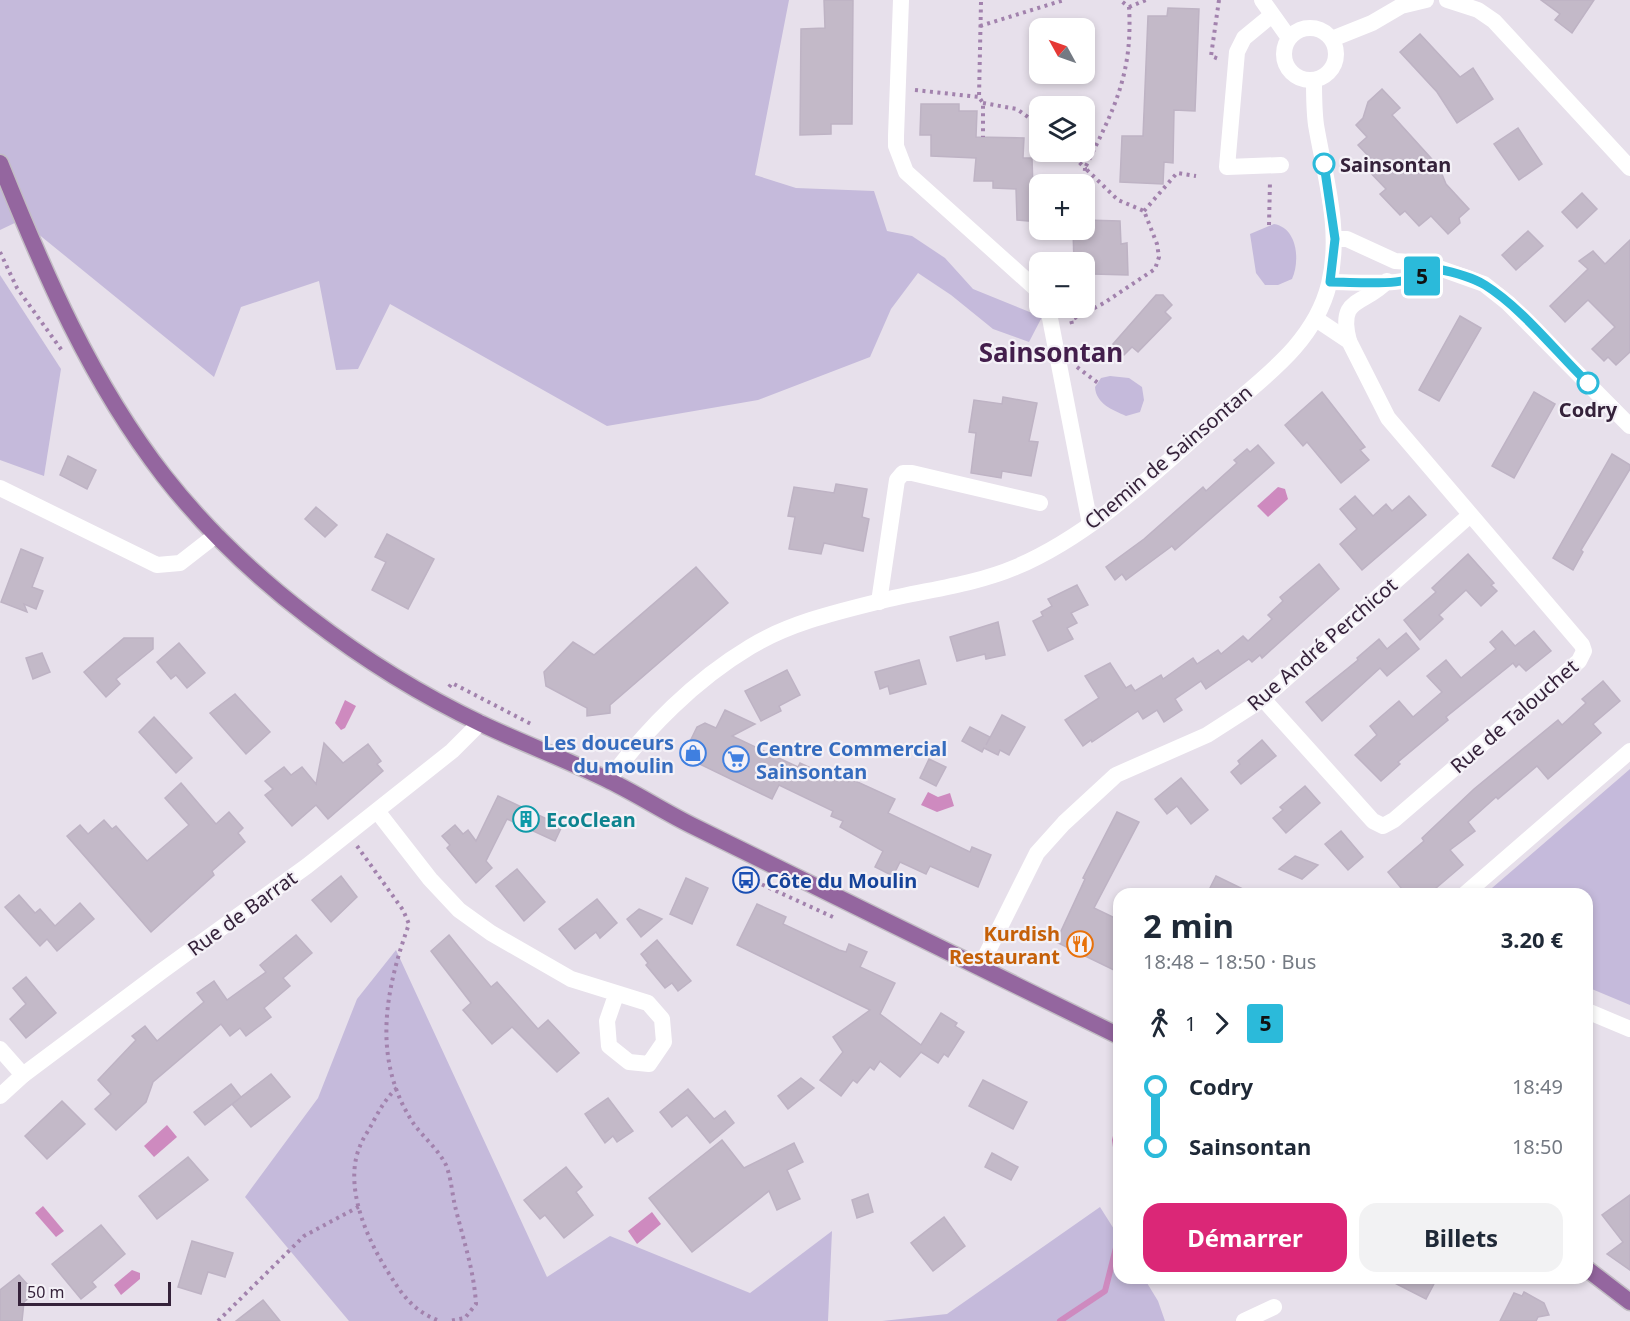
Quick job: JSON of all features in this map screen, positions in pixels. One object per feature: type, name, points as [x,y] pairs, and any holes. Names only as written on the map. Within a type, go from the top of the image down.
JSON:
[{"type":"main road","points":[[0,163],[44,271],[84,352],[129,427],[158,468],[216,535],[249,567],[314,620],[392,674],[480,723],[609,780],[689,824],[1113,1033]]},
{"type":"main road","points":[[1593,1274],[1630,1302]]},
{"type":"street","points":[[901,0],[896,146],[906,172],[1029,283]]},
{"type":"street","points":[[1262,0],[1289,38]]},
{"type":"street","points":[[1332,39],[1372,23],[1401,6],[1426,0]]},
{"type":"street","points":[[1448,0],[1478,10],[1494,21],[1630,168]]},
{"type":"street","points":[[1272,15],[1244,38],[1237,51],[1227,167],[1276,165]]},
{"type":"street","points":[[1312,27],[1324,31],[1332,39],[1336,52],[1334,65],[1326,75],[1314,80],[1302,79],[1291,72],[1285,62],[1284,49],[1289,38],[1299,30],[1312,27]]},
{"type":"street","name":"Chemin de Sainsontan","points":[[609,780],[661,718],[714,672],[750,646],[783,630],[879,602],[950,587],[1013,569],[1047,553],[1128,495],[1294,350],[1316,320],[1330,282],[1335,239],[1331,198],[1316,122],[1314,80]]},
{"type":"street","points":[[1335,239],[1347,239],[1395,261],[1425,263],[1484,284],[1508,303],[1630,426]]},
{"type":"street","points":[[1330,282],[1387,281],[1426,276],[1437,269]]},
{"type":"street","points":[[1349,341],[1344,322],[1350,309],[1363,297],[1380,289],[1387,281]]},
{"type":"street","points":[[1050,318],[1090,524]]},
{"type":"street","points":[[1316,320],[1349,341]]},
{"type":"street","name":"Rue de Talouchet","points":[[1263,699],[1373,821],[1383,826],[1394,820],[1579,660],[1584,651],[1582,645],[1388,418],[1349,341]]},
{"type":"street","points":[[879,602],[897,480],[903,473],[912,472],[1040,503]]},
{"type":"street","points":[[0,488],[157,565],[180,563],[216,535]]},
{"type":"street","name":"Rue André Perchicot","points":[[980,967],[1037,853],[1064,823],[1116,775],[1207,735],[1263,699],[1470,515]]},
{"type":"street","name":"Rue de Barrat","points":[[0,1096],[23,1075],[348,834],[452,751],[480,723]]},
{"type":"street","points":[[1472,888],[1630,750]]},
{"type":"street","points":[[377,811],[430,879],[459,910],[521,953],[571,979],[616,995]]},
{"type":"street","points":[[1593,1014],[1630,1029]]},
{"type":"street","points":[[0,1049],[23,1075]]},
{"type":"street","points":[[1244,1321],[1274,1307]]},
{"type":"path","points":[[980,26],[1064,0]]},
{"type":"path","points":[[1085,174],[1085,168],[1115,105],[1125,73],[1131,40],[1129,7],[1120,0]]},
{"type":"path","points":[[1129,7],[1146,0]]},
{"type":"path","points":[[1219,0],[1211,56],[1234,66]]},
{"type":"path","points":[[981,2],[978,97],[983,103],[1017,110],[1029,118]]},
{"type":"path","points":[[899,73],[909,74],[911,90],[978,97]]},
{"type":"path","points":[[983,103],[983,137]]},
{"type":"path","points":[[1072,332],[1071,320],[1104,303],[1155,269],[1159,257],[1157,244],[1144,211],[1118,200],[1079,162]]},
{"type":"path","points":[[1269,225],[1276,165]]},
{"type":"path","points":[[1144,211],[1177,173],[1196,176]]},
{"type":"path","points":[[0,252],[17,288],[69,357]]},
{"type":"path","points":[[1076,366],[1098,383]]},
{"type":"path","points":[[439,701],[452,683],[535,726]]},
{"type":"path","points":[[348,834],[403,910],[408,924],[393,969],[386,1005],[385,1040],[397,1088],[411,1119],[446,1166],[474,1277],[476,1304],[465,1318],[449,1321]]},
{"type":"path","points":[[397,1088],[388,1096],[359,1147],[355,1174],[360,1206],[369,1242],[405,1300],[428,1316],[440,1321]]},
{"type":"path","points":[[218,1321],[304,1236],[360,1206]]},
{"type":"shaded area","points":[[0,0],[789,0],[755,175],[796,188],[874,191],[887,231],[912,236],[945,258],[973,289],[1029,312],[1029,318],[1041,318],[1029,342],[993,329],[951,295],[918,273],[891,309],[870,357],[758,400],[607,426],[390,304],[358,369],[336,370],[319,281],[241,307],[214,377],[21,220],[0,230]]},
{"type":"shaded area","points":[[1274,224],[1288,232],[1292,239],[1296,255],[1295,272],[1292,279],[1278,285],[1265,285],[1256,273],[1250,234]]},
{"type":"shaded area","points":[[0,275],[61,369],[44,476],[0,460]]},
{"type":"shaded area","points":[[1110,376],[1129,378],[1142,387],[1144,400],[1140,412],[1126,416],[1111,409],[1098,398],[1095,387],[1101,378]]},
{"type":"shaded area","points":[[1278,487],[1285,489],[1288,499],[1268,517],[1257,506]]},
{"type":"shaded area","points":[[345,700],[356,706],[345,728],[341,730],[335,723]]},
{"type":"shaded area","points":[[1630,769],[1630,1005],[1593,990],[1593,888],[1492,888]]},
{"type":"shaded area","points":[[928,792],[938,797],[950,793],[954,806],[937,812],[921,805]]},
{"type":"shaded area","points":[[396,950],[547,1277],[610,1236],[750,1293],[832,1231],[828,1321],[349,1321],[245,1197],[318,1098],[357,999]]},
{"type":"shaded area","points":[[167,1125],[177,1137],[154,1157],[144,1146]]},
{"type":"shaded area","points":[[43,1206],[64,1231],[56,1237],[35,1213]]},
{"type":"shaded area","points":[[1100,1207],[1113,1228],[1113,1284],[1148,1284],[1158,1301],[1165,1321],[882,1321],[947,1314]]},
{"type":"shaded area","points":[[652,1212],[661,1224],[637,1244],[628,1231]]},
{"type":"shaded area","points":[[132,1270],[140,1273],[140,1279],[121,1295],[114,1285]]},
{"type":"building","points":[[824,0],[853,0],[852,124],[831,124],[831,134],[800,135],[801,29],[825,28]]},
{"type":"building","points":[[1541,0],[1594,0],[1572,33],[1555,20],[1560,14]]},
{"type":"building","points":[[1168,8],[1199,9],[1195,111],[1174,110],[1173,163],[1164,162],[1163,184],[1120,182],[1122,136],[1143,136],[1148,16],[1167,16]]},
{"type":"building","points":[[1420,34],[1460,77],[1473,68],[1493,99],[1457,123],[1437,92],[1400,52]]},
{"type":"building","points":[[1382,89],[1400,108],[1392,115],[1439,167],[1446,184],[1469,209],[1459,218],[1460,223],[1448,234],[1431,216],[1419,226],[1405,211],[1400,215],[1380,194],[1386,189],[1366,168],[1373,161],[1358,145],[1367,137],[1356,125],[1363,118],[1368,102]]},
{"type":"building","points":[[921,104],[959,104],[959,111],[977,111],[976,137],[1024,138],[1023,158],[1029,158],[1029,162],[1032,162],[1032,174],[1029,174],[1029,221],[1017,220],[1016,189],[993,188],[993,181],[974,181],[976,158],[931,156],[931,135],[920,135]]},
{"type":"building","points":[[1518,128],[1542,164],[1519,180],[1494,144]]},
{"type":"building","points":[[1582,193],[1597,209],[1577,228],[1562,212]]},
{"type":"building","points":[[1095,220],[1120,221],[1121,244],[1127,243],[1128,275],[1095,274],[1095,252],[1074,252],[1073,240],[1095,240]]},
{"type":"building","points":[[1528,231],[1543,246],[1516,270],[1502,255]]},
{"type":"building","points":[[1630,240],[1630,352],[1616,365],[1608,357],[1604,361],[1592,349],[1615,327],[1588,300],[1565,322],[1550,306],[1588,269],[1579,261],[1593,251],[1605,264]]},
{"type":"building","points":[[1156,295],[1163,295],[1172,305],[1165,312],[1171,318],[1138,352],[1132,347],[1124,355],[1113,344]]},
{"type":"building","points":[[1460,316],[1481,328],[1439,401],[1419,390]]},
{"type":"building","points":[[1322,392],[1365,447],[1360,450],[1369,460],[1341,483],[1307,442],[1303,446],[1285,425]]},
{"type":"building","points":[[1534,392],[1555,404],[1514,478],[1492,466]]},
{"type":"building","points":[[1003,397],[1037,403],[1029,441],[1038,442],[1031,476],[1002,471],[1001,478],[971,473],[976,433],[969,432],[974,400],[1002,404]]},
{"type":"building","points":[[1258,445],[1274,463],[1175,550],[1172,546],[1126,580],[1122,574],[1115,580],[1106,567],[1144,539],[1203,487],[1206,491],[1237,463],[1234,460],[1247,449],[1250,452]]},
{"type":"building","points":[[1612,454],[1630,465],[1630,469],[1581,550],[1583,552],[1573,570],[1553,558]]},
{"type":"building","points":[[68,456],[96,470],[87,489],[60,475]]},
{"type":"building","points":[[836,484],[867,489],[862,517],[869,519],[863,551],[824,543],[821,554],[789,549],[795,517],[788,516],[794,487],[834,493]]},
{"type":"building","points":[[1355,496],[1373,516],[1386,504],[1392,511],[1409,496],[1426,515],[1362,570],[1340,544],[1357,529],[1340,509]]},
{"type":"building","points":[[316,507],[337,525],[325,537],[305,519]]},
{"type":"building","points":[[387,534],[434,559],[408,609],[372,590],[386,562],[375,557]]},
{"type":"building","points":[[21,549],[43,558],[32,587],[43,591],[36,609],[24,604],[27,612],[1,602]]},
{"type":"building","points":[[1468,554],[1494,583],[1491,585],[1497,591],[1481,606],[1466,590],[1439,615],[1443,619],[1420,640],[1404,620],[1436,592],[1432,588]]},
{"type":"building","points":[[1319,564],[1339,589],[1262,658],[1260,655],[1252,662],[1249,659],[1206,689],[1201,681],[1175,699],[1182,710],[1164,722],[1157,710],[1143,719],[1138,711],[1083,746],[1065,720],[1099,698],[1085,676],[1110,663],[1126,688],[1131,685],[1135,691],[1161,675],[1163,679],[1193,658],[1197,664],[1218,650],[1221,654],[1243,636],[1248,641],[1272,619],[1268,615],[1283,601],[1280,597]]},
{"type":"building","points":[[696,567],[728,603],[610,705],[610,713],[587,716],[587,708],[546,686],[544,672],[573,642],[594,655]]},
{"type":"building","points":[[1077,585],[1088,605],[1071,613],[1077,623],[1067,628],[1073,639],[1048,651],[1033,621],[1043,616],[1041,612],[1052,606],[1048,599]]},
{"type":"building","points":[[998,622],[1005,655],[986,659],[985,654],[957,661],[950,637]]},
{"type":"building","points":[[1502,631],[1515,646],[1534,631],[1551,651],[1526,671],[1519,664],[1516,667],[1513,663],[1446,717],[1448,720],[1398,762],[1400,764],[1381,781],[1355,755],[1377,735],[1370,726],[1399,701],[1413,717],[1442,692],[1427,676],[1446,660],[1461,678],[1496,649],[1490,642]]},
{"type":"building","points":[[1406,633],[1419,649],[1387,676],[1380,668],[1322,721],[1306,702],[1358,660],[1357,658],[1379,639],[1387,649]]},
{"type":"building","points":[[124,638],[153,638],[153,649],[116,679],[120,684],[106,697],[84,672]]},
{"type":"building","points":[[179,643],[205,673],[187,688],[176,675],[171,679],[157,662]]},
{"type":"building","points":[[42,653],[50,672],[33,679],[26,658]]},
{"type":"building","points":[[919,660],[926,684],[890,694],[888,686],[880,689],[875,672]]},
{"type":"building","points":[[787,670],[800,695],[779,706],[781,711],[761,721],[745,691]]},
{"type":"building","points":[[1603,681],[1620,701],[1593,724],[1601,733],[1548,779],[1537,766],[1468,822],[1475,831],[1450,850],[1463,865],[1436,888],[1401,888],[1388,872],[1424,841],[1422,838],[1474,789],[1558,720],[1562,725],[1586,703],[1582,699]]},
{"type":"building","points":[[235,694],[270,732],[246,754],[210,713]]},
{"type":"building","points":[[725,710],[755,724],[732,736],[798,767],[800,763],[817,771],[818,768],[848,782],[849,778],[895,799],[888,813],[970,852],[972,847],[991,855],[978,887],[930,866],[926,874],[900,862],[893,876],[875,867],[883,851],[840,827],[843,821],[831,816],[833,811],[779,785],[772,799],[683,756],[697,727],[705,723],[716,728]]},
{"type":"building","points":[[1002,715],[1025,727],[1009,755],[1000,750],[998,755],[984,748],[982,752],[962,741],[970,727],[990,737],[986,745]]},
{"type":"building","points":[[154,717],[192,758],[176,773],[139,732]]},
{"type":"building","points":[[1262,740],[1276,756],[1241,784],[1231,772],[1240,764],[1238,761]]},
{"type":"building","points":[[324,743],[343,763],[368,744],[381,761],[377,764],[383,771],[328,819],[316,805],[292,826],[265,795],[273,789],[265,781],[284,767],[291,775],[302,767],[316,784]]},
{"type":"building","points":[[929,759],[946,767],[936,786],[920,778]]},
{"type":"building","points":[[1181,778],[1208,810],[1191,824],[1177,806],[1167,814],[1155,799]]},
{"type":"building","points":[[181,783],[216,824],[229,812],[243,828],[238,833],[245,842],[212,871],[214,875],[151,932],[67,836],[80,825],[88,834],[104,820],[112,829],[116,826],[147,861],[189,825],[165,798]]},
{"type":"building","points":[[1305,786],[1320,803],[1286,833],[1273,818],[1283,810],[1280,807]]},
{"type":"building","points":[[498,796],[562,826],[555,841],[507,819],[486,861],[492,868],[476,883],[447,848],[450,845],[442,836],[455,825],[463,834],[468,830],[476,841]]},
{"type":"building","points":[[1117,812],[1139,822],[1094,908],[1113,917],[1113,970],[1056,942],[1085,879],[1083,878]]},
{"type":"building","points":[[1341,831],[1363,857],[1348,870],[1325,844]]},
{"type":"building","points":[[1295,856],[1318,865],[1302,879],[1279,869]]},
{"type":"building","points":[[517,869],[545,902],[524,921],[496,886]]},
{"type":"building","points":[[341,876],[357,897],[331,922],[312,900]]},
{"type":"building","points":[[1216,876],[1241,888],[1210,888]]},
{"type":"building","points":[[686,878],[708,888],[692,924],[670,914]]},
{"type":"building","points":[[19,895],[35,913],[40,909],[55,926],[80,903],[94,919],[57,951],[47,939],[40,946],[5,907]]},
{"type":"building","points":[[597,899],[617,923],[600,938],[596,932],[575,949],[559,929]]},
{"type":"building","points":[[757,904],[786,917],[783,924],[839,950],[846,952],[849,944],[867,952],[860,967],[895,983],[880,1014],[921,1045],[941,1013],[957,1023],[955,1026],[964,1032],[948,1057],[944,1054],[938,1063],[921,1052],[900,1077],[880,1061],[874,1070],[870,1067],[857,1083],[853,1080],[841,1096],[820,1080],[843,1052],[833,1037],[870,1010],[737,945]]},
{"type":"building","points":[[639,909],[662,919],[641,937],[627,919]]},
{"type":"building","points":[[296,935],[312,953],[283,978],[290,986],[264,1008],[271,1017],[246,1036],[240,1028],[230,1036],[221,1024],[153,1082],[146,1102],[116,1130],[95,1109],[111,1094],[98,1080],[136,1040],[132,1036],[145,1026],[157,1041],[204,1002],[197,993],[214,981],[227,1000],[266,972],[260,965]]},
{"type":"building","points":[[449,935],[491,987],[497,982],[538,1029],[548,1020],[579,1053],[557,1072],[512,1027],[492,1044],[463,1010],[471,1003],[431,951]]},
{"type":"building","points":[[657,940],[691,981],[678,991],[672,983],[665,988],[646,965],[648,963],[641,954]]},
{"type":"building","points":[[26,977],[56,1013],[26,1038],[10,1019],[26,1004],[13,988]]},
{"type":"building","points":[[271,1074],[290,1097],[251,1127],[232,1104]]},
{"type":"building","points":[[801,1078],[814,1088],[788,1109],[778,1096]]},
{"type":"building","points":[[983,1080],[1027,1102],[1013,1129],[969,1106]]},
{"type":"building","points":[[231,1084],[241,1097],[205,1125],[194,1112]]},
{"type":"building","points":[[688,1089],[714,1119],[725,1111],[734,1123],[710,1143],[687,1115],[672,1127],[660,1112]]},
{"type":"building","points":[[608,1098],[633,1131],[617,1142],[613,1136],[605,1143],[585,1114]]},
{"type":"building","points":[[62,1101],[85,1124],[47,1159],[25,1136]]},
{"type":"building","points":[[722,1140],[744,1168],[794,1143],[803,1162],[787,1170],[800,1199],[777,1210],[769,1191],[692,1252],[649,1198]]},
{"type":"building","points":[[992,1153],[1018,1167],[1011,1180],[985,1167]]},
{"type":"building","points":[[188,1157],[208,1180],[157,1219],[139,1196]]},
{"type":"building","points":[[566,1167],[582,1187],[576,1192],[593,1215],[564,1238],[545,1215],[540,1219],[524,1200]]},
{"type":"building","points":[[868,1194],[873,1212],[857,1218],[852,1200]]},
{"type":"building","points":[[1630,1195],[1630,1270],[1607,1254],[1623,1242],[1602,1215]]},
{"type":"building","points":[[944,1217],[965,1246],[933,1271],[911,1243]]},
{"type":"building","points":[[101,1225],[125,1254],[92,1282],[96,1287],[81,1299],[52,1264]]},
{"type":"building","points":[[192,1241],[233,1253],[225,1277],[208,1272],[201,1294],[178,1287]]},
{"type":"building","points":[[19,1275],[35,1293],[24,1302],[22,1321],[0,1321],[0,1290]]},
{"type":"building","points":[[1397,1284],[1434,1284],[1426,1299]]},
{"type":"building","points":[[1524,1292],[1544,1303],[1549,1315],[1538,1317],[1536,1321],[1500,1321],[1514,1293],[1522,1296]]},
{"type":"building","points":[[263,1300],[280,1321],[236,1321]]},
{"type":"waterway","points":[[1060,1321],[1105,1291],[1113,1260]]},
{"type":"bus line","name":"5","points":[[1324,164],[1331,198],[1335,239],[1330,282],[1398,280],[1426,276],[1437,269],[1458,273],[1484,284],[1508,303],[1588,383]]},
{"type":"place","name":"Sainsontan","points":[[1324,164]]},
{"type":"place","name":"Codry","points":[[1588,383]]},
{"type":"place","name":"Les douceurs du moulin","points":[[693,753]]},
{"type":"place","name":"Centre Commercial Sainsontan","points":[[736,759]]},
{"type":"place","name":"EcoClean","points":[[526,819]]},
{"type":"place","name":"Côte du Moulin","points":[[746,880]]},
{"type":"place","name":"Kurdish Restaurant","points":[[1080,944]]},
{"type":"district","name":"Sainsontan","points":[[1051,352]]}]
